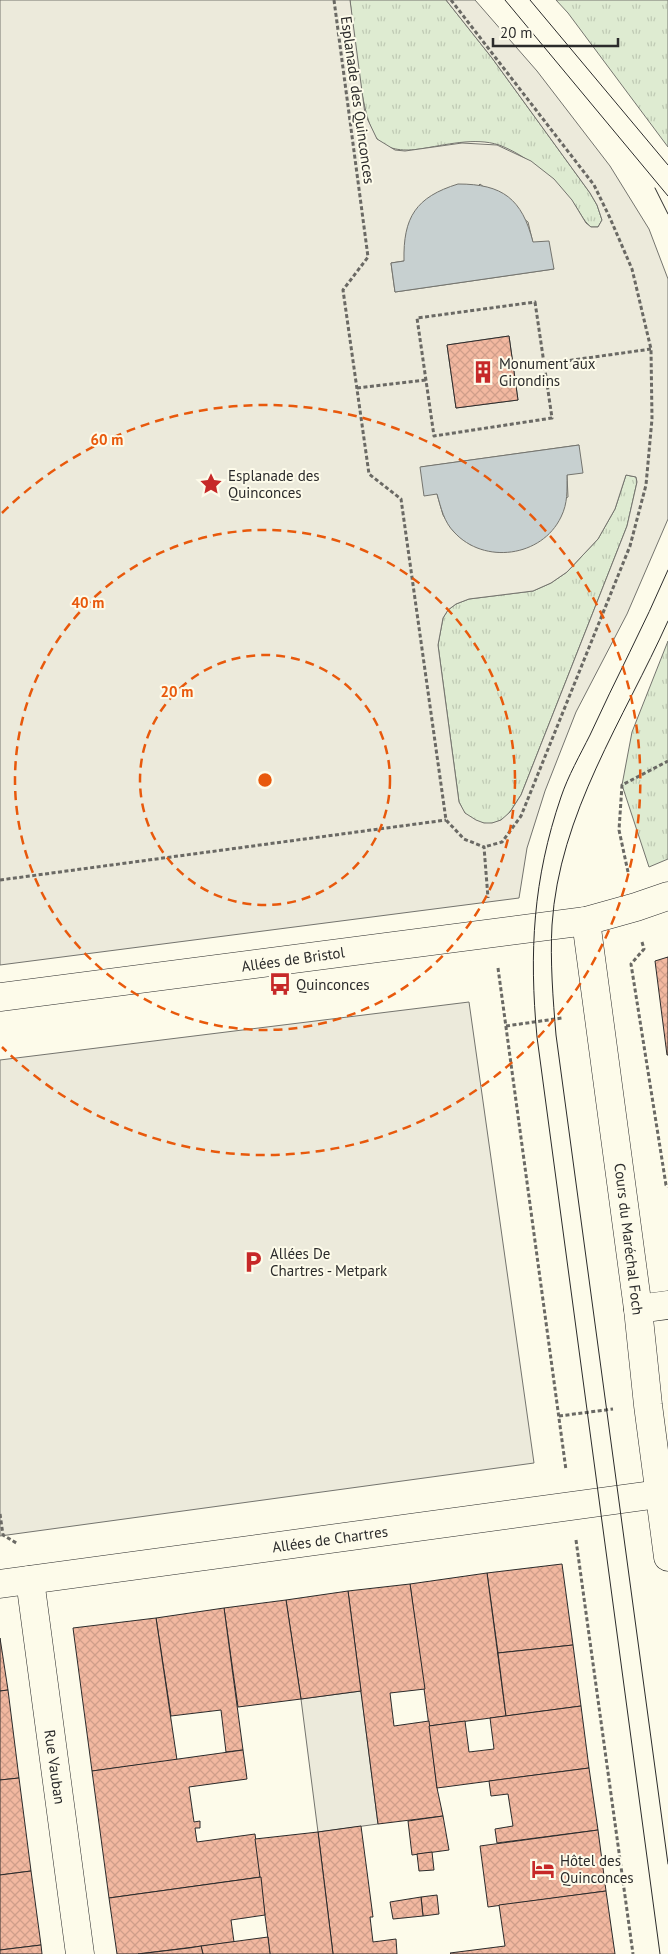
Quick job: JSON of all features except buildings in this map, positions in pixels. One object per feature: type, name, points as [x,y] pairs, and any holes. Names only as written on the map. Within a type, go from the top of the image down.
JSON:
[{"type":"street","name":"Allées de Bristol","points":[[0,997],[495,946],[636,907],[668,896]]},
{"type":"street","name":"Cours du Maréchal Foch","points":[[586,920],[638,1309],[668,1557]]},
{"type":"street","points":[[638,1309],[668,1305]]},
{"type":"street","name":"Allées de Chartres","points":[[0,1584],[660,1494]]},
{"type":"street","name":"Rue Vauban","points":[[30,1580],[80,1954]]},
{"type":"path","name":"Esplanade des Quinconces","points":[[334,0],[368,256],[343,290],[370,474],[401,499],[446,820]]},
{"type":"path","points":[[0,880],[446,820],[464,838],[484,847],[502,842],[521,816],[630,546],[646,485],[652,419],[651,349],[632,269],[594,185],[451,0]]},
{"type":"path","points":[[536,302],[544,364],[552,418],[434,436],[417,318],[536,302]]},
{"type":"path","points":[[544,364],[651,349]]},
{"type":"path","points":[[357,388],[426,380]]},
{"type":"path","points":[[668,761],[622,785],[620,830],[644,949],[631,964],[666,1185],[668,1187]]},
{"type":"path","points":[[484,847],[495,946],[567,1478]]},
{"type":"path","points":[[506,1026],[571,1017]]},
{"type":"path","points":[[559,1416],[616,1409]]},
{"type":"path","points":[[575,1537],[634,1954]]},
{"type":"green space","points":[[350,0],[446,0],[492,58],[590,193],[597,205],[602,220],[598,227],[591,227],[574,203],[538,168],[509,149],[499,145],[470,142],[403,150],[383,144],[378,140],[372,130],[362,96]]},
{"type":"green space","points":[[556,0],[668,0],[668,147],[568,13]]},
{"type":"green space","points":[[626,475],[636,477],[637,482],[627,526],[521,795],[510,812],[497,822],[482,823],[472,819],[465,813],[459,802],[438,645],[443,618],[448,610],[456,604],[469,599],[533,591],[551,583],[567,572],[598,539],[615,509]]},
{"type":"green space","points":[[668,641],[668,859],[649,867],[622,785],[632,732]]},
{"type":"shaded area","name":"Esplanade des Quinconces","points":[[0,0],[350,0],[365,114],[377,139],[395,150],[405,151],[462,143],[497,145],[531,161],[554,179],[572,200],[586,223],[591,227],[598,227],[602,220],[597,205],[590,193],[492,58],[446,0],[475,0],[537,71],[610,166],[649,229],[668,279],[668,519],[627,614],[576,712],[545,791],[527,848],[519,898],[0,965]],"holes":[[[480,184],[528,222],[533,243],[554,269],[395,292],[391,263],[404,261]],[[509,336],[518,400],[456,408],[447,345]],[[579,445],[567,475],[568,497],[471,545],[454,532],[443,515],[437,494],[421,467]],[[626,475],[636,477],[637,482],[627,526],[521,795],[510,812],[501,820],[492,823],[476,820],[465,813],[459,802],[438,645],[443,618],[448,610],[456,604],[469,599],[533,591],[551,583],[567,572],[598,539],[615,509]]]},
{"type":"shaded area","points":[[458,184],[487,187],[499,191],[508,197],[523,215],[533,242],[549,241],[554,269],[395,292],[391,263],[404,261],[406,232],[415,211],[422,202],[432,195]]},
{"type":"shaded area","points":[[579,445],[583,473],[567,475],[566,502],[561,517],[552,530],[540,541],[527,548],[512,552],[496,552],[481,549],[466,542],[448,524],[437,494],[424,496],[420,467]]},
{"type":"shaded area","name":"Allées De Chartres - Metpark","points":[[469,1002],[534,1463],[0,1536],[0,1060]]},
{"type":"shaded area","points":[[361,1691],[378,1824],[318,1832],[301,1699]]},
{"type":"tram line","points":[[505,0],[668,196]]},
{"type":"tram line","points":[[530,0],[668,165]]},
{"type":"tram line","points":[[655,188],[668,214]]},
{"type":"tram line","points":[[660,1954],[537,1037],[533,975],[539,887],[544,857],[561,797],[668,570]]},
{"type":"tram line","points":[[668,621],[596,768],[580,806],[567,844],[557,884],[551,952],[556,1035],[668,1864]]},
{"type":"place","name":"Monument aux Girondins","points":[[483,372]]},
{"type":"place","name":"Esplanade des Quinconces","points":[[211,484]]},
{"type":"place","name":"Quinconces","points":[[280,984]]},
{"type":"place","name":"Allées De Chartres - Metpark","points":[[253,1262]]},
{"type":"place","name":"Hôtel des Quinconces","points":[[543,1869]]}]
